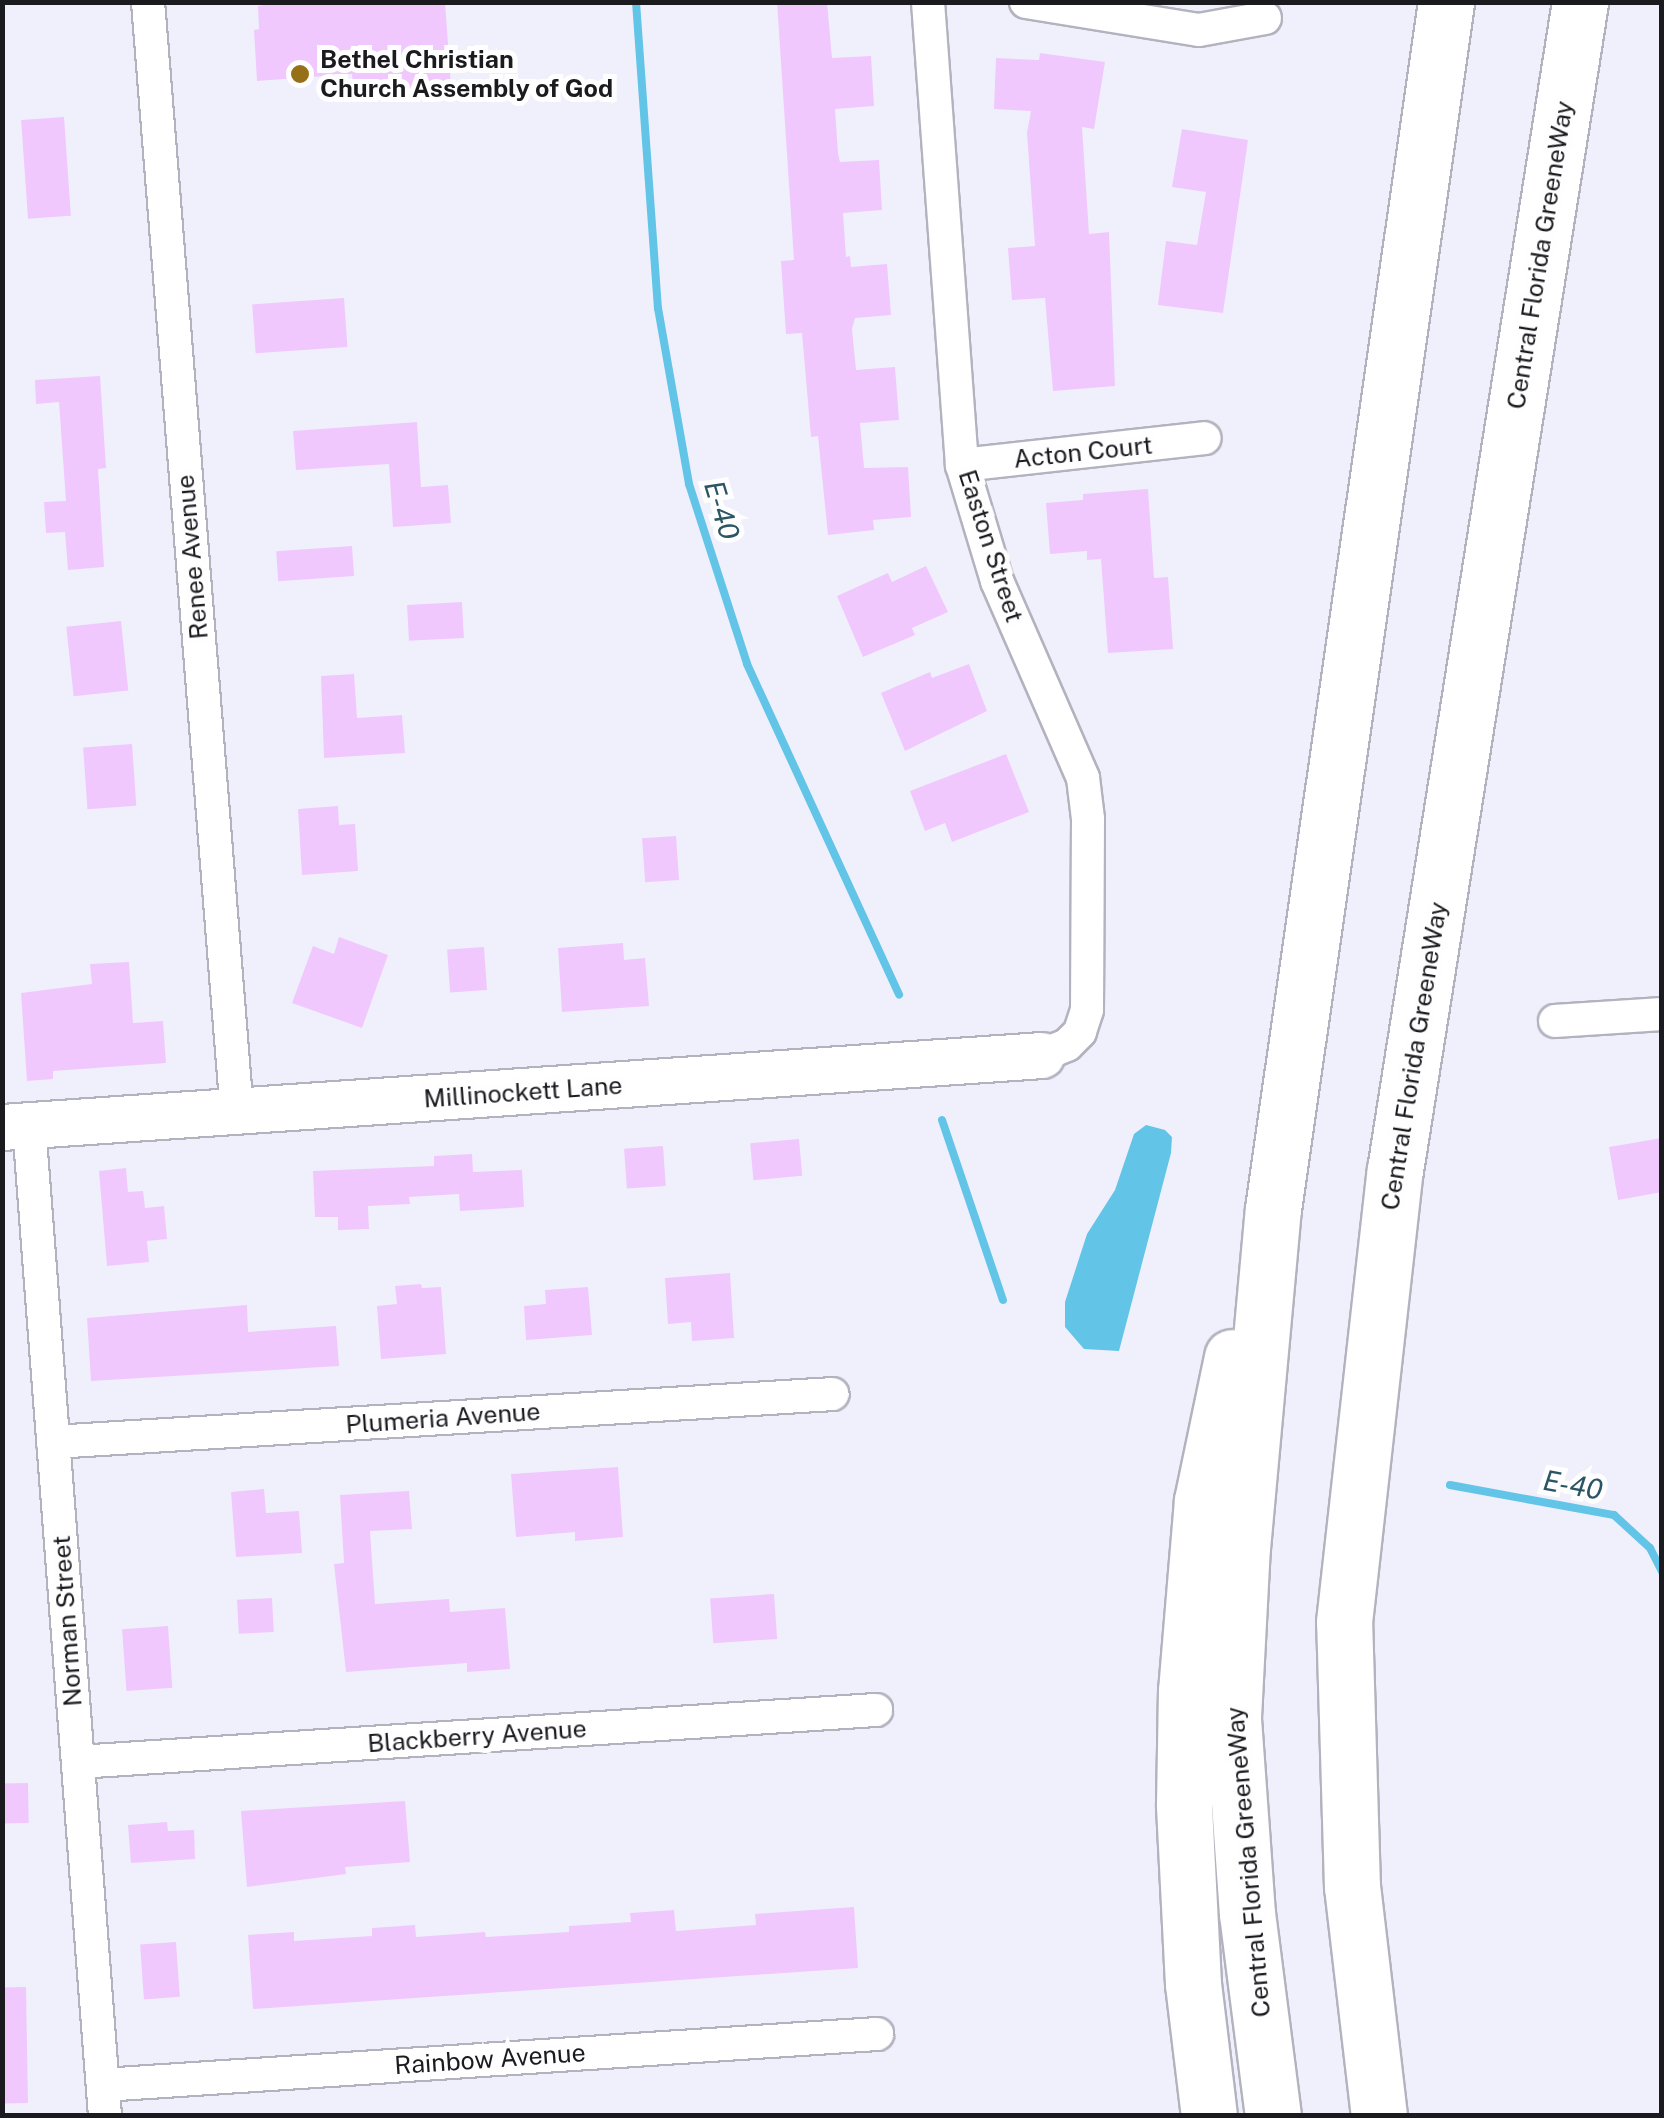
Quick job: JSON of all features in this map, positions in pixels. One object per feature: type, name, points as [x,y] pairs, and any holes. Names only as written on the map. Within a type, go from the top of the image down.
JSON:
[{"type":"highway","name":"Central Florida GreeneWay","points":[[1273,2116],[1247,1914],[1233,1717],[1272,1210],[1446,2]]},
{"type":"highway","name":"Central Florida GreeneWay","points":[[1379,2116],[1352,1887],[1344,1622],[1395,1170],[1580,2]]},
{"type":"highway","points":[[1209,2116],[1193,1984],[1184,1804],[1192,1574],[1218,1406],[1272,1210]]},
{"type":"street","name":"Renee Avenue","points":[[148,2],[236,1112]]},
{"type":"street","name":"Easton Street","points":[[928,2],[962,466],[997,581],[1084,778],[1088,819],[1086,1010],[1080,1032],[1067,1045],[1042,1055]]},
{"type":"street","points":[[1026,2],[1199,30],[1265,18]]},
{"type":"street","name":"Acton Court","points":[[962,466],[1205,438]]},
{"type":"street","points":[[1555,1021],[1662,1014]]},
{"type":"street","name":"Millinockett Lane","points":[[16,1126],[1042,1055]]},
{"type":"street","name":"Norman Street","points":[[16,1126],[53,1442],[104,2100]]},
{"type":"street","name":"Plumeria Avenue","points":[[53,1442],[833,1394]]},
{"type":"street","name":"Blackberry Avenue","points":[[78,1762],[876,1710]]},
{"type":"street","name":"Rainbow Avenue","points":[[104,2100],[876,2034]]},
{"type":"water","points":[[1146,1125],[1165,1130],[1172,1137],[1171,1153],[1119,1351],[1084,1349],[1065,1327],[1065,1302],[1087,1234],[1115,1190],[1134,1134]]},
{"type":"building","points":[[280,2],[445,2],[451,86],[354,93],[352,74],[257,81],[254,30],[259,29],[258,6]]},
{"type":"building","points":[[777,2],[827,2],[832,58],[871,56],[874,106],[835,109],[838,153],[840,162],[879,160],[882,210],[843,213],[846,257],[850,256],[851,267],[887,264],[891,315],[855,318],[852,329],[856,370],[895,367],[899,420],[860,423],[864,468],[908,467],[911,517],[873,520],[874,530],[828,535],[818,436],[811,437],[802,333],[786,334],[781,261],[794,260]]},
{"type":"building","points":[[1040,53],[1105,62],[1094,129],[1082,127],[1089,234],[1109,232],[1115,386],[1053,391],[1045,298],[1012,300],[1008,248],[1035,246],[1027,133],[1031,111],[994,109],[996,58],[1039,60]]},
{"type":"building","points":[[64,117],[71,216],[28,219],[21,120]]},
{"type":"building","points":[[1182,129],[1248,140],[1223,313],[1158,305],[1166,241],[1197,245],[1206,192],[1172,187]]},
{"type":"building","points":[[344,298],[347,347],[256,353],[252,304]]},
{"type":"building","points":[[100,376],[106,468],[98,469],[104,567],[68,570],[65,532],[46,533],[44,502],[66,501],[59,402],[36,404],[35,380]]},
{"type":"building","points":[[417,422],[421,487],[448,485],[451,523],[393,527],[389,464],[296,470],[293,431]]},
{"type":"building","points":[[1148,489],[1154,578],[1168,577],[1173,649],[1108,653],[1101,559],[1087,560],[1087,551],[1050,554],[1046,503],[1083,500],[1083,494]]},
{"type":"building","points":[[352,546],[354,576],[278,581],[276,551]]},
{"type":"building","points":[[926,566],[948,612],[912,628],[915,635],[863,657],[837,596],[888,573],[892,582]]},
{"type":"building","points":[[462,602],[464,638],[409,641],[407,605]]},
{"type":"building","points":[[121,621],[128,691],[74,696],[66,627]]},
{"type":"building","points":[[969,664],[987,711],[905,751],[881,693],[930,672],[932,678]]},
{"type":"building","points":[[354,674],[357,718],[402,715],[405,753],[324,758],[321,676]]},
{"type":"building","points":[[132,744],[136,806],[87,809],[83,747]]},
{"type":"building","points":[[1006,754],[1029,812],[952,842],[945,823],[925,831],[910,791]]},
{"type":"building","points":[[338,806],[339,825],[355,824],[358,871],[302,875],[298,809]]},
{"type":"building","points":[[676,836],[679,880],[645,882],[642,838]]},
{"type":"building","points":[[339,937],[388,955],[362,1028],[292,1003],[313,946],[334,954]]},
{"type":"building","points":[[623,943],[624,960],[645,958],[649,1006],[562,1012],[558,948]]},
{"type":"building","points":[[484,947],[487,990],[450,992],[447,950]]},
{"type":"building","points":[[129,962],[133,1023],[163,1021],[166,1063],[53,1071],[53,1079],[27,1081],[21,993],[92,984],[90,964]]},
{"type":"building","points":[[1662,1138],[1662,1192],[1618,1200],[1609,1147]]},
{"type":"building","points":[[799,1139],[802,1176],[753,1180],[750,1143]]},
{"type":"building","points":[[663,1146],[666,1186],[627,1189],[624,1149]]},
{"type":"building","points":[[472,1154],[473,1172],[522,1170],[524,1207],[460,1211],[459,1194],[409,1197],[410,1204],[368,1206],[369,1229],[338,1230],[338,1217],[315,1217],[313,1171],[434,1166],[434,1156]]},
{"type":"building","points":[[126,1168],[128,1192],[143,1191],[145,1208],[164,1206],[167,1239],[147,1241],[149,1262],[107,1266],[99,1171]]},
{"type":"building","points":[[730,1273],[734,1338],[692,1341],[691,1322],[668,1324],[665,1278]]},
{"type":"building","points":[[421,1284],[422,1288],[441,1287],[446,1354],[381,1359],[377,1306],[397,1304],[395,1286]]},
{"type":"building","points":[[588,1287],[592,1335],[526,1340],[524,1306],[546,1304],[545,1290]]},
{"type":"building","points":[[247,1305],[248,1332],[336,1326],[339,1366],[91,1381],[87,1318]]},
{"type":"building","points":[[618,1467],[623,1537],[575,1541],[575,1532],[516,1537],[511,1474]]},
{"type":"building","points":[[264,1489],[266,1513],[299,1511],[302,1553],[236,1557],[231,1492]]},
{"type":"building","points":[[409,1491],[412,1529],[370,1531],[375,1604],[449,1599],[450,1612],[505,1608],[510,1669],[467,1672],[467,1663],[346,1672],[334,1564],[344,1563],[340,1495]]},
{"type":"building","points":[[774,1594],[777,1639],[713,1643],[710,1598]]},
{"type":"building","points":[[272,1598],[274,1632],[239,1634],[237,1600]]},
{"type":"building","points":[[168,1626],[172,1688],[126,1691],[122,1629]]},
{"type":"building","points":[[2,1783],[28,1783],[29,1823],[3,1823]]},
{"type":"building","points":[[405,1801],[410,1862],[345,1867],[346,1874],[247,1887],[241,1811]]},
{"type":"building","points":[[167,1822],[168,1831],[194,1830],[195,1859],[131,1863],[128,1825]]},
{"type":"building","points":[[854,1907],[858,1968],[253,2009],[248,1935],[294,1932],[294,1941],[372,1936],[372,1928],[415,1925],[416,1937],[485,1932],[486,1937],[569,1932],[569,1926],[631,1922],[630,1913],[674,1910],[676,1931],[756,1925],[755,1914]]},
{"type":"building","points":[[176,1942],[180,1997],[144,1999],[140,1945]]},
{"type":"building","points":[[2,1987],[26,1987],[28,2103],[4,2103]]},
{"type":"waterway","name":"E-40","points":[[636,2],[658,308],[689,484],[747,664],[899,995]]},
{"type":"waterway","name":"E-40","points":[[942,1120],[1003,1300]]},
{"type":"waterway","name":"E-40","points":[[1450,1485],[1614,1515],[1650,1548],[1662,1572]]},
{"type":"place","name":"Bethel Christian Church Assembly of God","points":[[300,74]]}]
